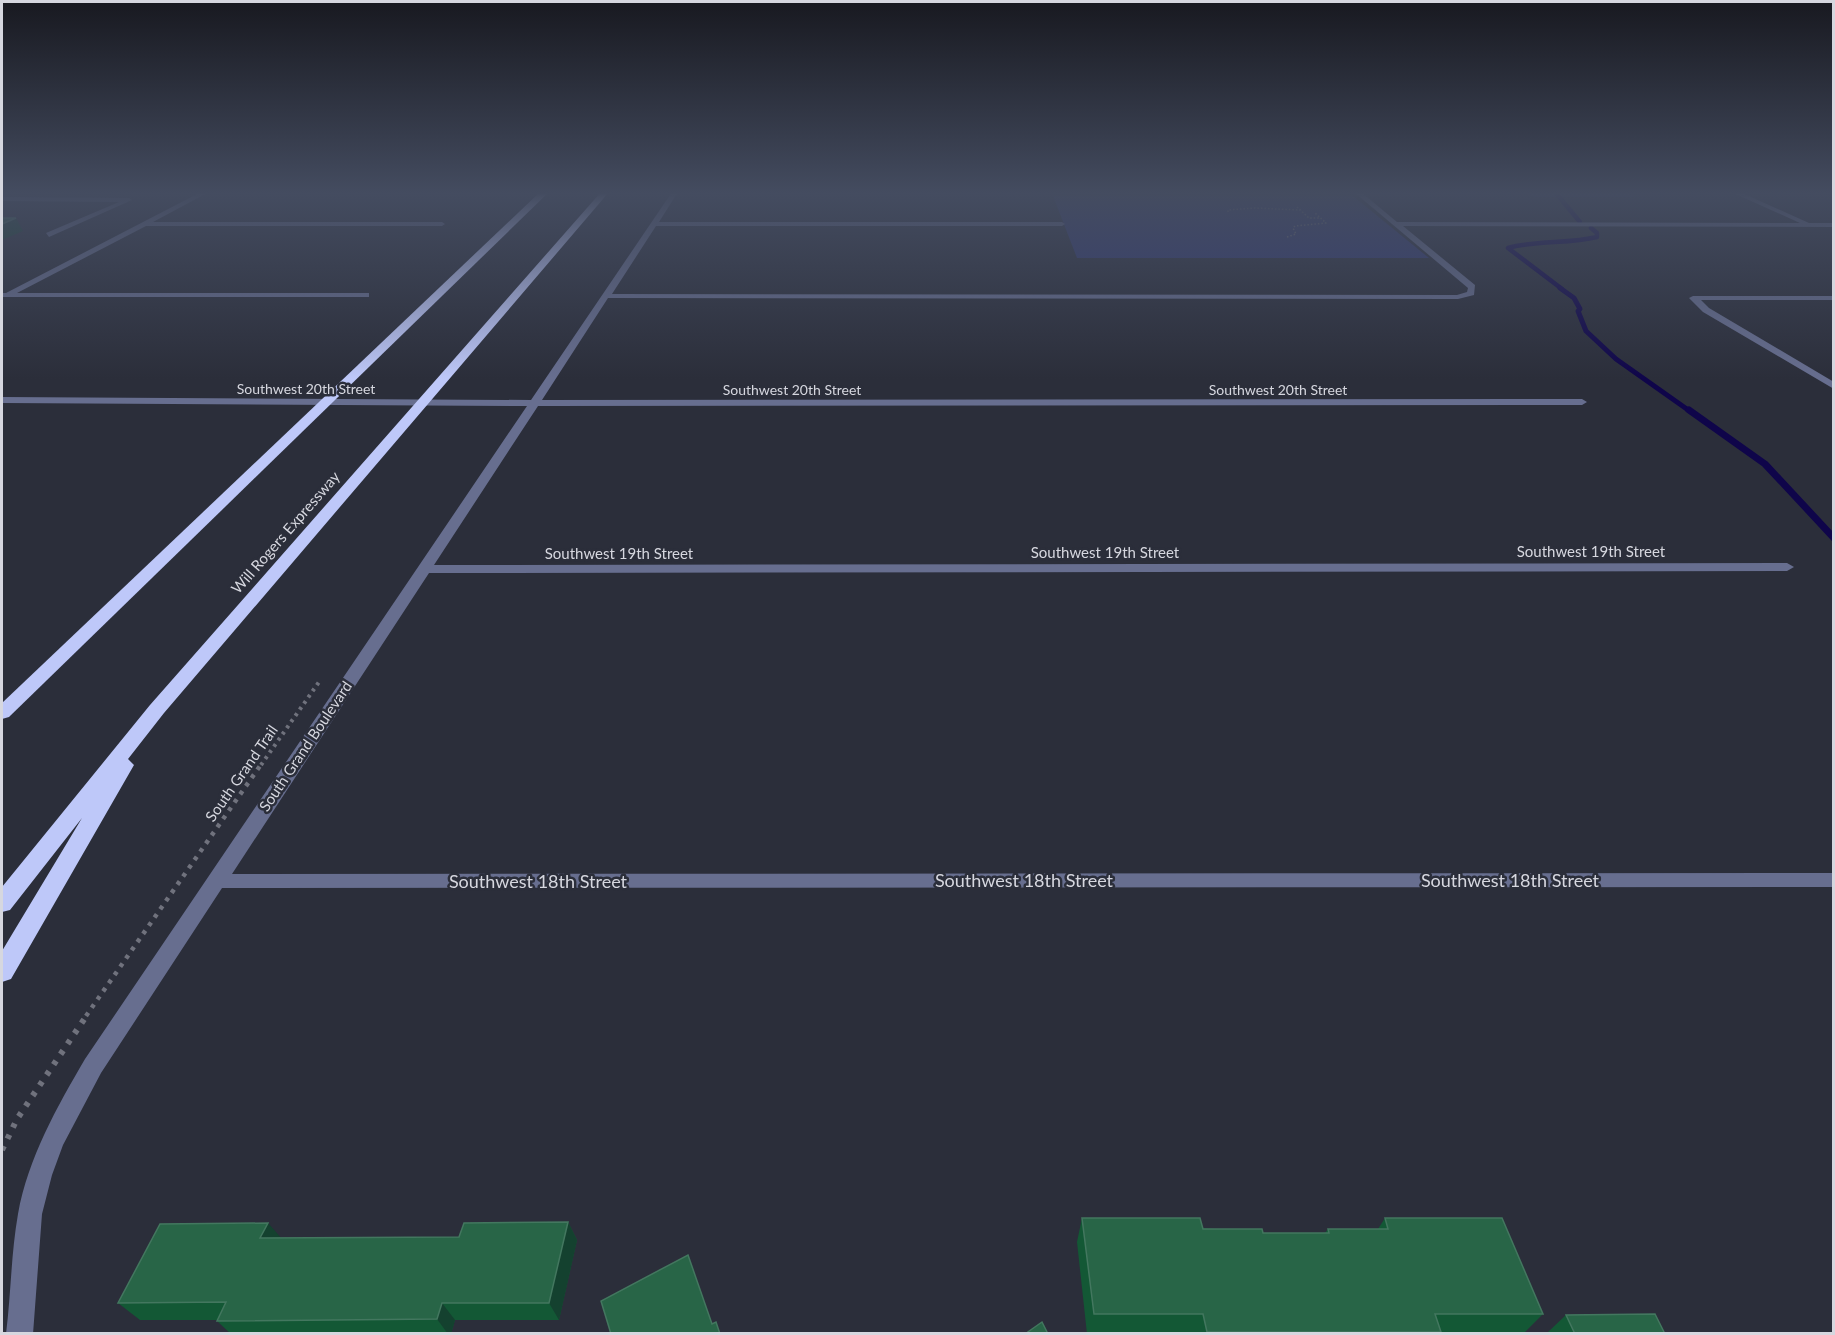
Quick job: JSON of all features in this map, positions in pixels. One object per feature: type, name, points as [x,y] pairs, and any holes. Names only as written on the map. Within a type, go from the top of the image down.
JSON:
[{"type":"highway","points":[[2,713],[480,254]]},
{"type":"highway","name":"Will Rogers Expressway","points":[[2,903],[157,709],[551,254]]},
{"type":"highway","points":[[2,972],[157,709]]},
{"type":"street","points":[[3,295],[86,254]]},
{"type":"street","name":"South Grand Boulevard","points":[[19,1334],[25,1295],[30,1213],[45,1163],[69,1107],[93,1066],[215,881],[633,254]]},
{"type":"street","points":[[605,296],[1458,297],[1471,292],[1472,287],[1433,254]]},
{"type":"street","points":[[3,295],[366,295]]},
{"type":"street","points":[[1833,298],[1693,298],[1706,310],[1833,386]]},
{"type":"street","name":"Southwest 20th Street","points":[[2,400],[535,403],[1582,402]]},
{"type":"street","name":"Southwest 19th Street","points":[[423,569],[1787,567]]},
{"type":"street","name":"Southwest 18th Street","points":[[215,881],[1833,880]]},
{"type":"path","name":"South Grand Trail","points":[[2,1150],[17,1119],[41,1081],[326,672]]},
{"type":"shaded area","points":[[1076,254],[1424,254],[1429,258],[1077,258]]},
{"type":"building","points":[[1082,1218],[1200,1218],[1203,1229],[1262,1229],[1263,1233],[1329,1233],[1328,1229],[1388,1229],[1385,1218],[1502,1218],[1543,1314],[1435,1314],[1441,1332],[1207,1332],[1203,1314],[1094,1314]]},
{"type":"building","points":[[568,1222],[549,1303],[442,1303],[437,1319],[217,1321],[226,1302],[118,1303],[160,1224],[268,1223],[260,1238],[459,1237],[464,1223]]},
{"type":"building","points":[[688,1255],[712,1324],[716,1322],[720,1334],[611,1334],[601,1301]]},
{"type":"building","points":[[1655,1314],[1665,1334],[1575,1334],[1566,1315]]},
{"type":"building","points":[[1042,1322],[1048,1334],[1025,1334]]},
{"type":"waterway","points":[[1516,254],[1562,289]]},
{"type":"waterway","points":[[1560,288],[1574,298],[1580,309],[1578,311],[1586,331],[1616,359],[1691,412]]},
{"type":"waterway","points":[[1689,410],[1765,464],[1834,538]]}]
